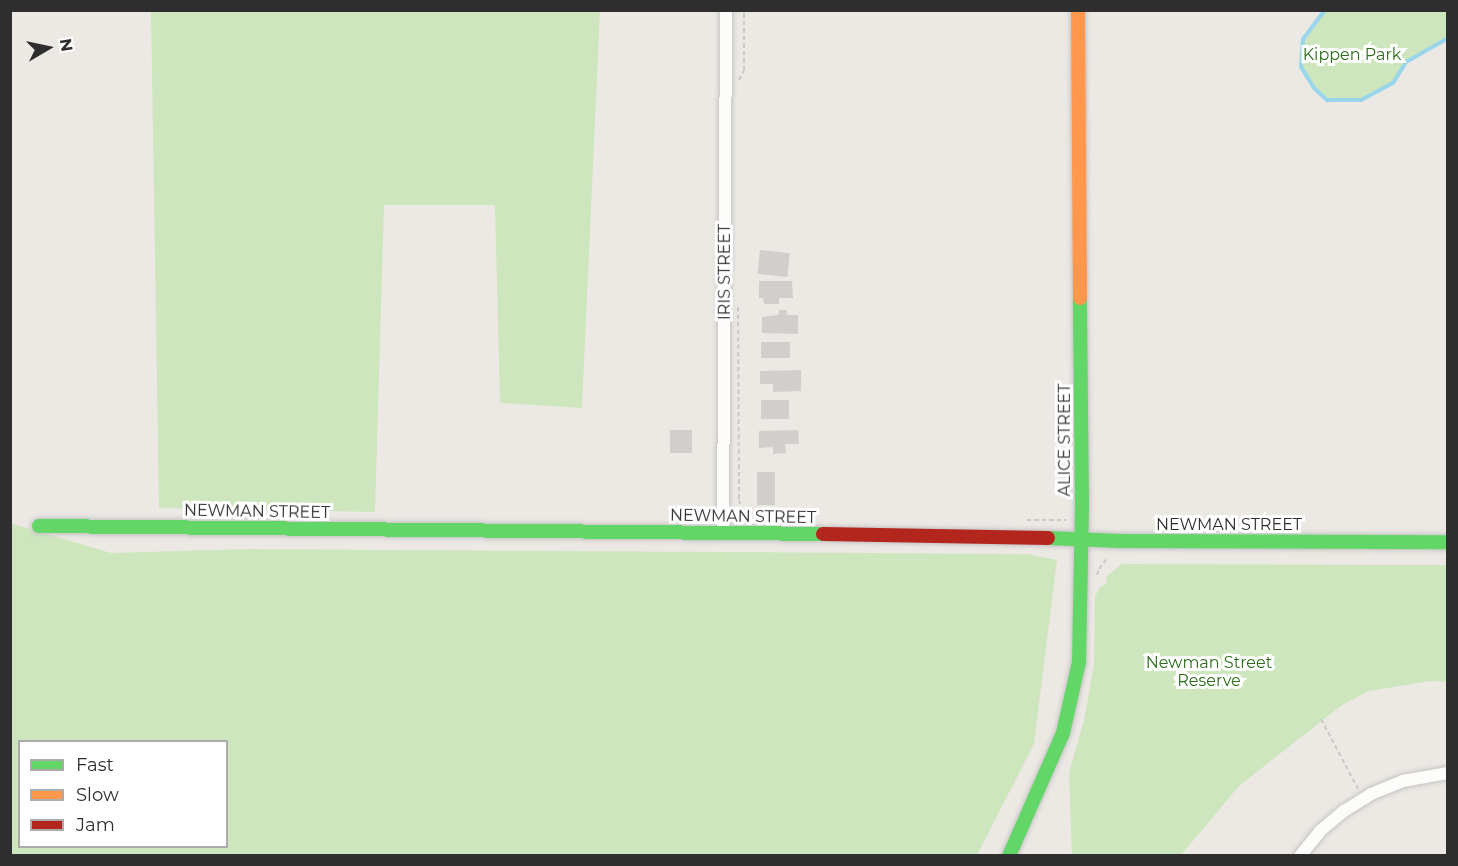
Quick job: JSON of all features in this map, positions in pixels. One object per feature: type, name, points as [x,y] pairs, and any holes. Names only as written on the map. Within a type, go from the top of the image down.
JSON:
[{"type":"street","name":"IRIS STREET","points":[[723,534],[726,10]]},
{"type":"street","name":"ALICE STREET","points":[[1009,855],[1043,787],[1063,733],[1072,694],[1081,635],[1078,10]]},
{"type":"street","name":"NEWMAN STREET","points":[[39,526],[1448,542]]},
{"type":"street","points":[[1300,855],[1320,831],[1344,811],[1364,799],[1402,781],[1448,773]]},
{"type":"path","points":[[738,82],[744,70],[744,10]]},
{"type":"path","points":[[738,297],[739,500],[741,510],[757,520]]},
{"type":"path","points":[[1026,520],[1065,520],[1072,517],[1074,511],[1082,510]]},
{"type":"path","points":[[1321,719],[1364,799]]},
{"type":"green space","name":"Kippen Park","points":[[1325,10],[1447,11],[1447,38],[1406,62],[1393,83],[1361,100],[1327,100],[1314,88],[1301,67],[1303,39]]},
{"type":"green space","points":[[151,11],[600,11],[582,408],[500,403],[495,205],[384,205],[375,512],[159,508]]},
{"type":"green space","points":[[10,523],[111,553],[248,549],[1027,554],[1057,560],[1034,744],[977,855],[11,856]]},
{"type":"green space","name":"Newman Street Reserve","points":[[1122,564],[1447,565],[1447,682],[1430,681],[1369,691],[1342,705],[1239,786],[1181,855],[1072,855],[1069,773],[1084,720],[1094,664],[1095,597],[1100,587],[1106,584],[1107,576]]},
{"type":"building","points":[[760,250],[790,253],[787,277],[757,274]]},
{"type":"building","points":[[759,281],[792,281],[793,298],[779,298],[779,304],[764,304],[763,298],[759,298]]},
{"type":"building","points":[[779,310],[787,310],[787,315],[798,315],[798,334],[762,333],[762,317],[779,315]]},
{"type":"building","points":[[761,342],[790,342],[790,358],[761,358]]},
{"type":"building","points":[[801,370],[801,391],[773,392],[773,384],[760,384],[760,371]]},
{"type":"building","points":[[761,400],[789,400],[789,419],[761,419]]},
{"type":"building","points":[[670,430],[692,430],[692,453],[670,453]]},
{"type":"building","points":[[798,430],[799,444],[785,444],[786,453],[773,454],[773,447],[759,448],[759,431]]},
{"type":"building","points":[[757,472],[775,472],[775,505],[757,505]]},
{"type":"waterway","points":[[1325,10],[1303,39],[1301,67],[1314,88],[1327,100],[1361,100],[1393,83],[1406,62],[1448,38]]},
{"type":"traffic: fast","points":[[1009,856],[1063,733],[1079,662],[1082,503],[1080,298]]},
{"type":"traffic: fast","points":[[39,526],[823,534]]},
{"type":"traffic: fast","points":[[1048,538],[1120,541],[1448,542]]},
{"type":"traffic: slow","points":[[1078,10],[1080,298]]},
{"type":"traffic: jam","points":[[823,534],[1048,538]]}]
